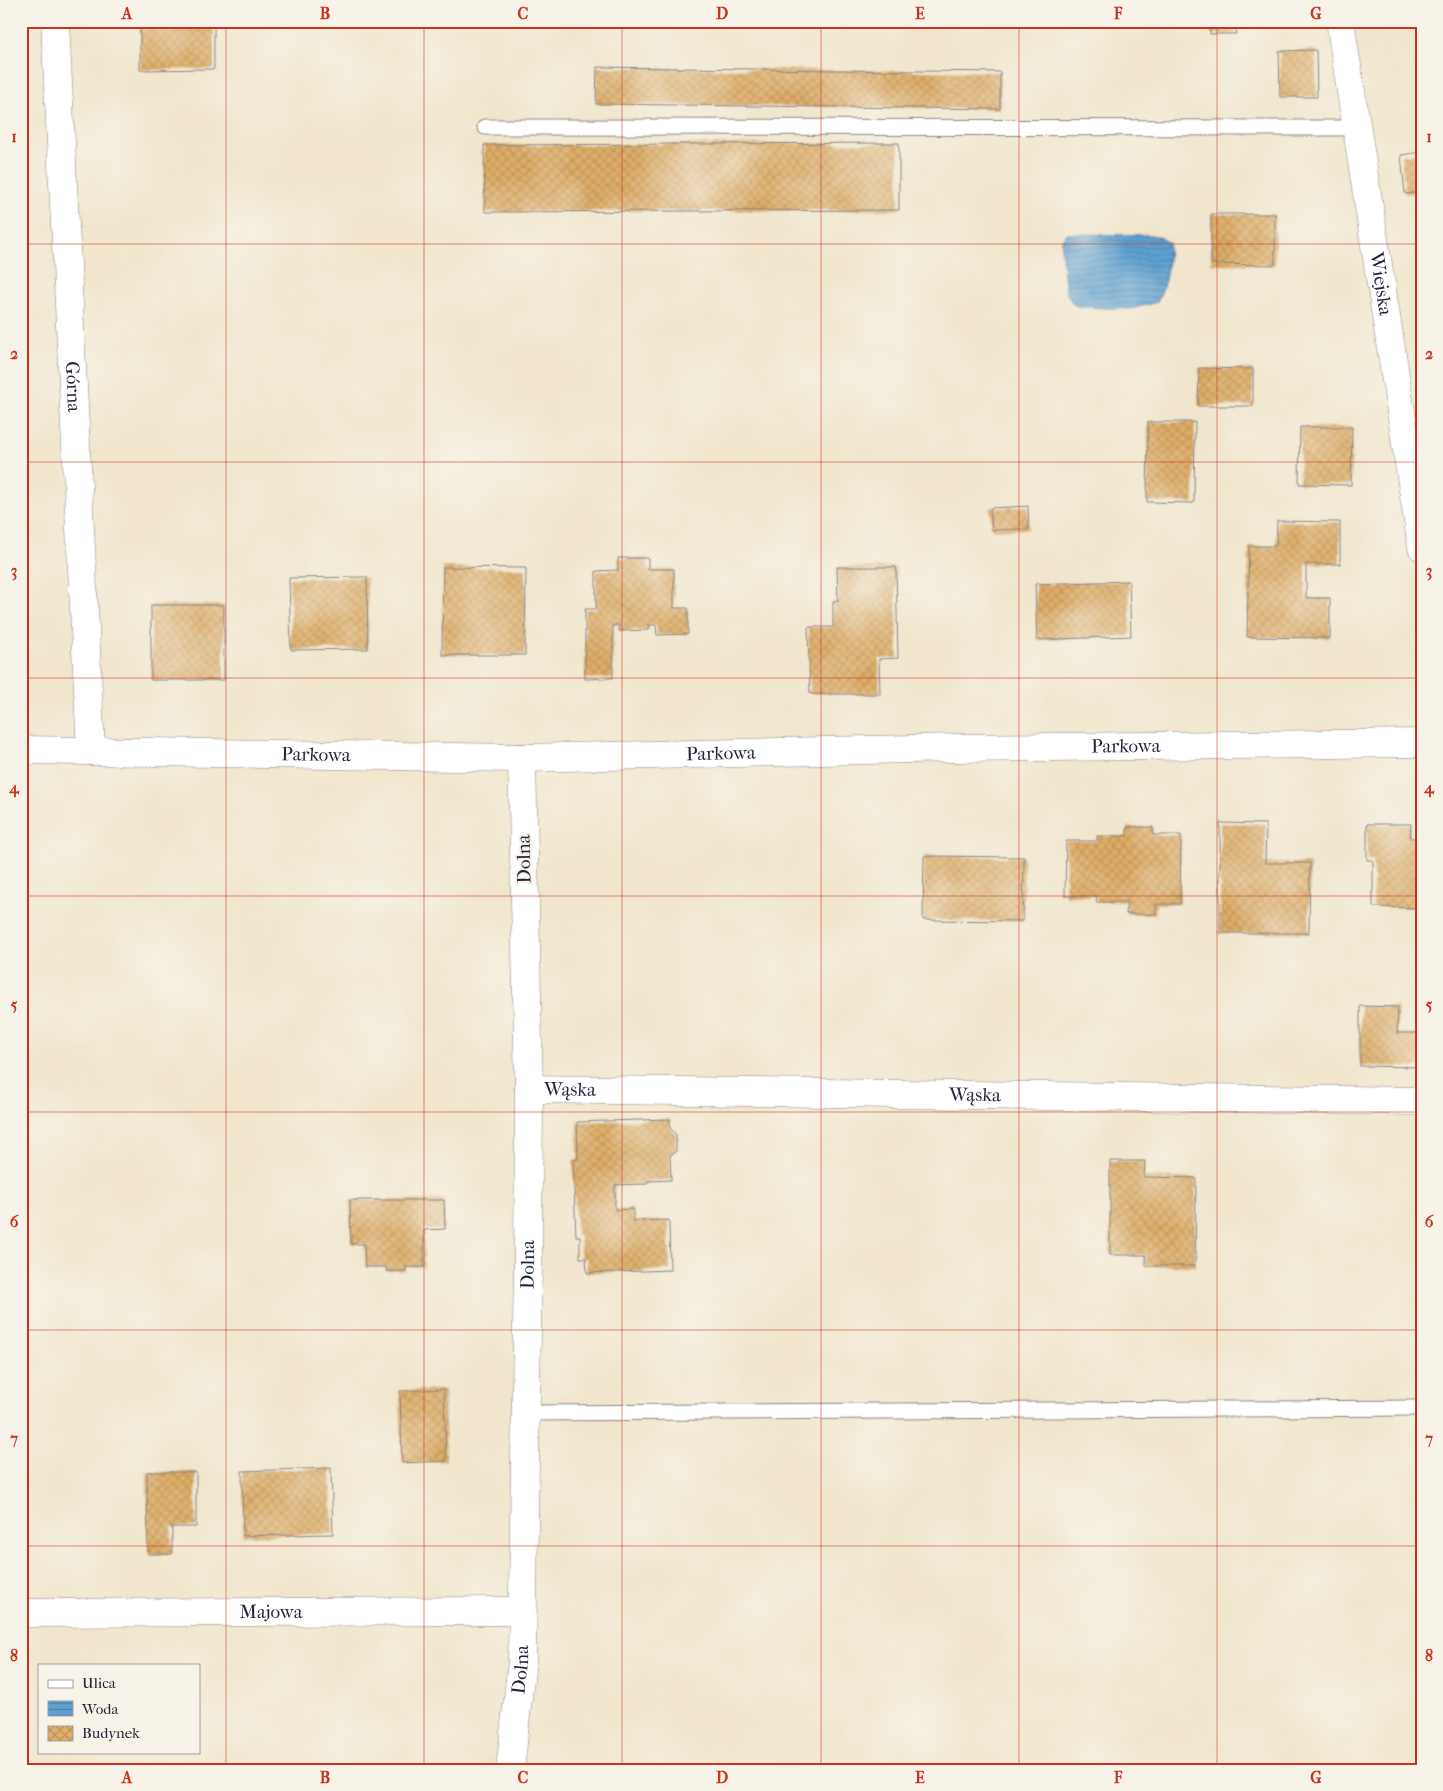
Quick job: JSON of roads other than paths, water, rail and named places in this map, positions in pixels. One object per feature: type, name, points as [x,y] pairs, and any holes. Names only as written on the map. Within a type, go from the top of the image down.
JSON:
[{"type":"street","name":"Górna","points":[[55,21],[91,751]]},
{"type":"street","name":"Wiejska","points":[[1340,21],[1422,547]]},
{"type":"street","name":"Parkowa","points":[[21,750],[522,758],[957,748],[1422,743]]},
{"type":"street","name":"Dolna","points":[[510,1770],[522,1661],[529,1089],[522,758]]},
{"type":"street","name":"Wąska","points":[[529,1089],[1422,1101]]},
{"type":"street","name":"Majowa","points":[[21,1613],[522,1611]]},
{"type":"lane","points":[[485,127],[1356,128]]},
{"type":"lane","points":[[525,1413],[1422,1408]]},
{"type":"water","points":[[1066,234],[1152,235],[1162,238],[1169,243],[1165,281],[1157,302],[1131,309],[1080,307],[1073,304],[1066,292],[1061,248],[1062,239]]}]
